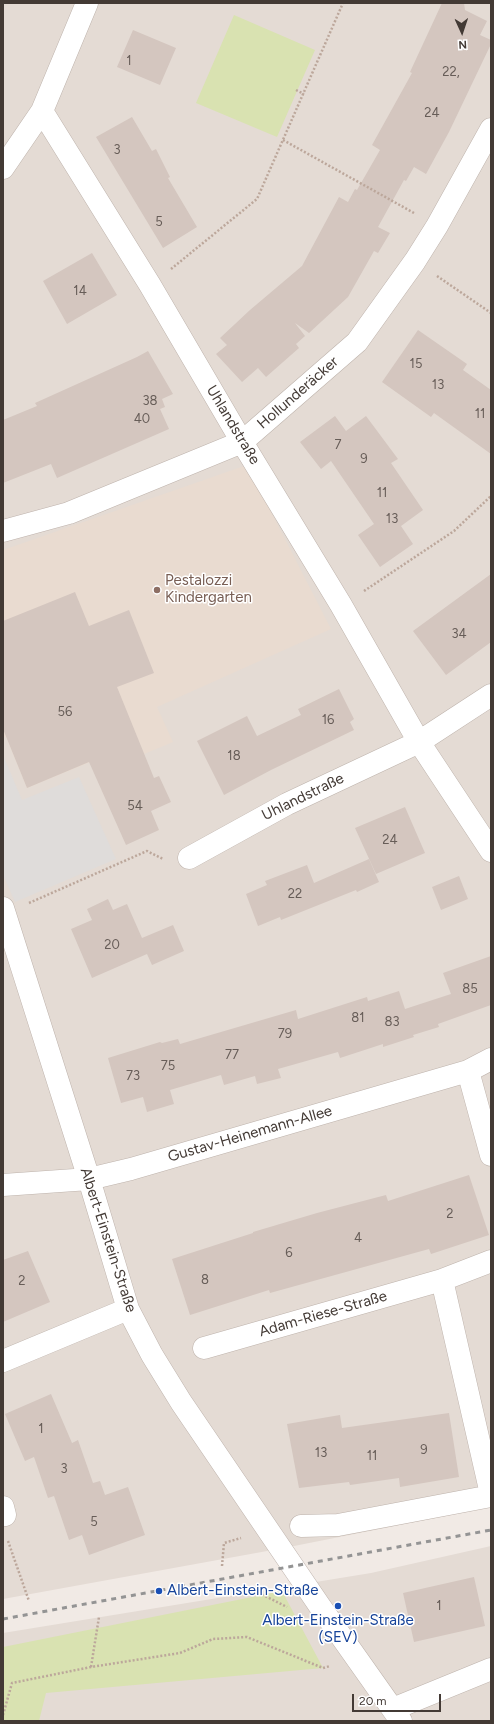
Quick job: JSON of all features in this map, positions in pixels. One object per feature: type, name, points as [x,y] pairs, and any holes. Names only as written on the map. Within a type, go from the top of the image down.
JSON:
[{"type":"street","points":[[3,168],[42,111],[87,3]]},
{"type":"street","name":"Uhlandstraße","points":[[42,111],[150,285],[242,442],[341,605],[419,742],[491,851]]},
{"type":"street","name":"Hollunderäcker","points":[[3,531],[69,513],[242,442],[357,342],[415,261],[437,226],[491,129]]},
{"type":"street","points":[[419,742],[491,695]]},
{"type":"street","name":"Uhlandstraße","points":[[189,858],[287,804],[419,742]]},
{"type":"street","name":"Albert-Einstein-Straße","points":[[4,911],[128,1309],[152,1355],[181,1402],[398,1718]]},
{"type":"street","name":"Gustav-Heinemann-Allee","points":[[3,1185],[89,1180],[468,1071],[491,1059]]},
{"type":"street","points":[[468,1071],[491,1155]]},
{"type":"street","name":"Adam-Riese-Straße","points":[[204,1348],[442,1280],[491,1262]]},
{"type":"street","points":[[300,1526],[338,1525],[491,1495],[442,1280]]},
{"type":"street","points":[[3,1361],[128,1309]]},
{"type":"street","points":[[398,1718],[491,1669]]},
{"type":"path","points":[[150,285],[257,199],[343,3]]},
{"type":"path","points":[[296,90],[304,94]]},
{"type":"path","points":[[283,140],[437,226]]},
{"type":"path","points":[[415,261],[491,313]]},
{"type":"path","points":[[341,605],[454,531],[491,496]]},
{"type":"path","points":[[4,911],[147,851],[163,859],[189,858]]},
{"type":"path","points":[[4,1511],[4,1529],[29,1601]]},
{"type":"path","points":[[222,1566],[224,1543],[268,1530]]},
{"type":"path","points":[[92,1667],[99,1617]]},
{"type":"path","points":[[3,1715],[12,1683],[92,1667],[180,1653],[213,1639],[247,1637],[323,1668],[357,1659]]},
{"type":"shaded area","points":[[3,3],[491,3],[491,1507],[289,1547],[3,1599]]},
{"type":"shaded area","name":"Pestalozzi Kindergarten","points":[[247,465],[331,629],[157,707],[173,742],[144,754],[139,742],[27,788],[6,737],[3,738],[3,550]]},
{"type":"shaded area","points":[[3,755],[22,800],[79,777],[116,859],[15,902],[3,875]]},
{"type":"shaded area","points":[[491,1546],[491,1721],[3,1721],[3,1633],[371,1573]]},
{"type":"green space","points":[[234,15],[315,50],[277,137],[196,103]]},
{"type":"green space","points":[[282,1591],[323,1668],[46,1693],[39,1721],[3,1721],[3,1647]]},
{"type":"building","points":[[442,3],[464,3],[465,10],[487,21],[480,35],[491,40],[491,44],[449,132],[426,174],[414,167],[406,181],[404,180],[378,227],[390,233],[378,253],[374,251],[348,297],[309,333],[295,323],[305,336],[296,344],[299,348],[266,377],[258,368],[242,382],[216,354],[227,345],[220,338],[250,310],[302,266],[339,197],[348,202],[355,189],[357,190],[380,150],[372,145],[412,73],[410,72]]},
{"type":"building","points":[[133,30],[176,48],[160,85],[117,67]]},
{"type":"building","points":[[132,117],[152,151],[156,149],[170,177],[168,178],[197,227],[163,248],[96,137]]},
{"type":"building","points":[[92,253],[117,295],[67,324],[43,281]]},
{"type":"building","points":[[418,330],[467,364],[463,370],[491,390],[491,454],[434,413],[431,417],[382,382]]},
{"type":"building","points":[[148,351],[173,394],[162,399],[165,407],[160,409],[169,429],[57,478],[51,464],[3,483],[3,420],[37,406],[35,403]]},
{"type":"building","points":[[335,416],[346,431],[366,416],[398,459],[391,463],[423,510],[401,526],[413,544],[380,567],[358,535],[374,524],[331,461],[321,469],[300,442]]},
{"type":"building","points":[[491,574],[491,642],[446,675],[413,631]]},
{"type":"building","points":[[75,592],[89,626],[129,610],[154,673],[117,687],[154,778],[159,776],[171,802],[151,811],[159,830],[126,845],[89,762],[27,788],[3,729],[3,621]]},
{"type":"building","points":[[339,689],[354,719],[350,722],[354,730],[271,770],[224,795],[197,741],[247,716],[257,736],[301,715],[298,709]]},
{"type":"building","points":[[405,807],[425,853],[376,874],[355,828]]},
{"type":"building","points":[[369,859],[379,882],[357,892],[356,890],[281,920],[280,917],[258,926],[246,894],[267,885],[265,881],[307,865],[314,883]]},
{"type":"building","points":[[459,876],[468,899],[441,910],[432,887]]},
{"type":"building","points":[[108,899],[113,910],[127,904],[142,938],[173,925],[184,951],[152,965],[147,954],[92,978],[71,929],[92,920],[87,909]]},
{"type":"building","points":[[491,956],[491,1005],[438,1024],[439,1027],[413,1035],[414,1037],[383,1047],[383,1044],[340,1058],[338,1052],[278,1069],[281,1078],[257,1084],[255,1076],[224,1085],[221,1075],[170,1090],[174,1104],[147,1112],[143,1097],[121,1103],[108,1058],[160,1042],[162,1043],[178,1039],[180,1044],[296,1010],[298,1019],[367,997],[368,1001],[399,991],[405,1009],[451,994],[443,973]]},
{"type":"building","points":[[469,1175],[489,1235],[431,1254],[429,1249],[270,1293],[269,1290],[190,1315],[172,1259],[253,1232],[317,1213],[386,1195],[388,1201]]},
{"type":"building","points":[[28,1251],[50,1302],[3,1322],[3,1260]]},
{"type":"building","points":[[51,1394],[72,1443],[78,1440],[93,1483],[100,1481],[105,1495],[128,1487],[145,1535],[89,1555],[82,1535],[69,1540],[54,1496],[48,1498],[34,1457],[25,1461],[5,1414]]},
{"type":"building","points":[[449,1413],[459,1477],[400,1487],[399,1478],[350,1485],[349,1482],[299,1488],[287,1424],[340,1415],[342,1428]]},
{"type":"building","points":[[474,1577],[485,1626],[414,1642],[403,1593]]},
{"type":"railway","points":[[3,1619],[491,1530]]},
{"type":"place","name":"Pestalozzi Kindergarten","points":[[157,590]]},
{"type":"place","name":"Albert-Einstein-Straße","points":[[159,1591]]},
{"type":"place","name":"Albert-Einstein-Straße (SEV)","points":[[338,1606]]}]
